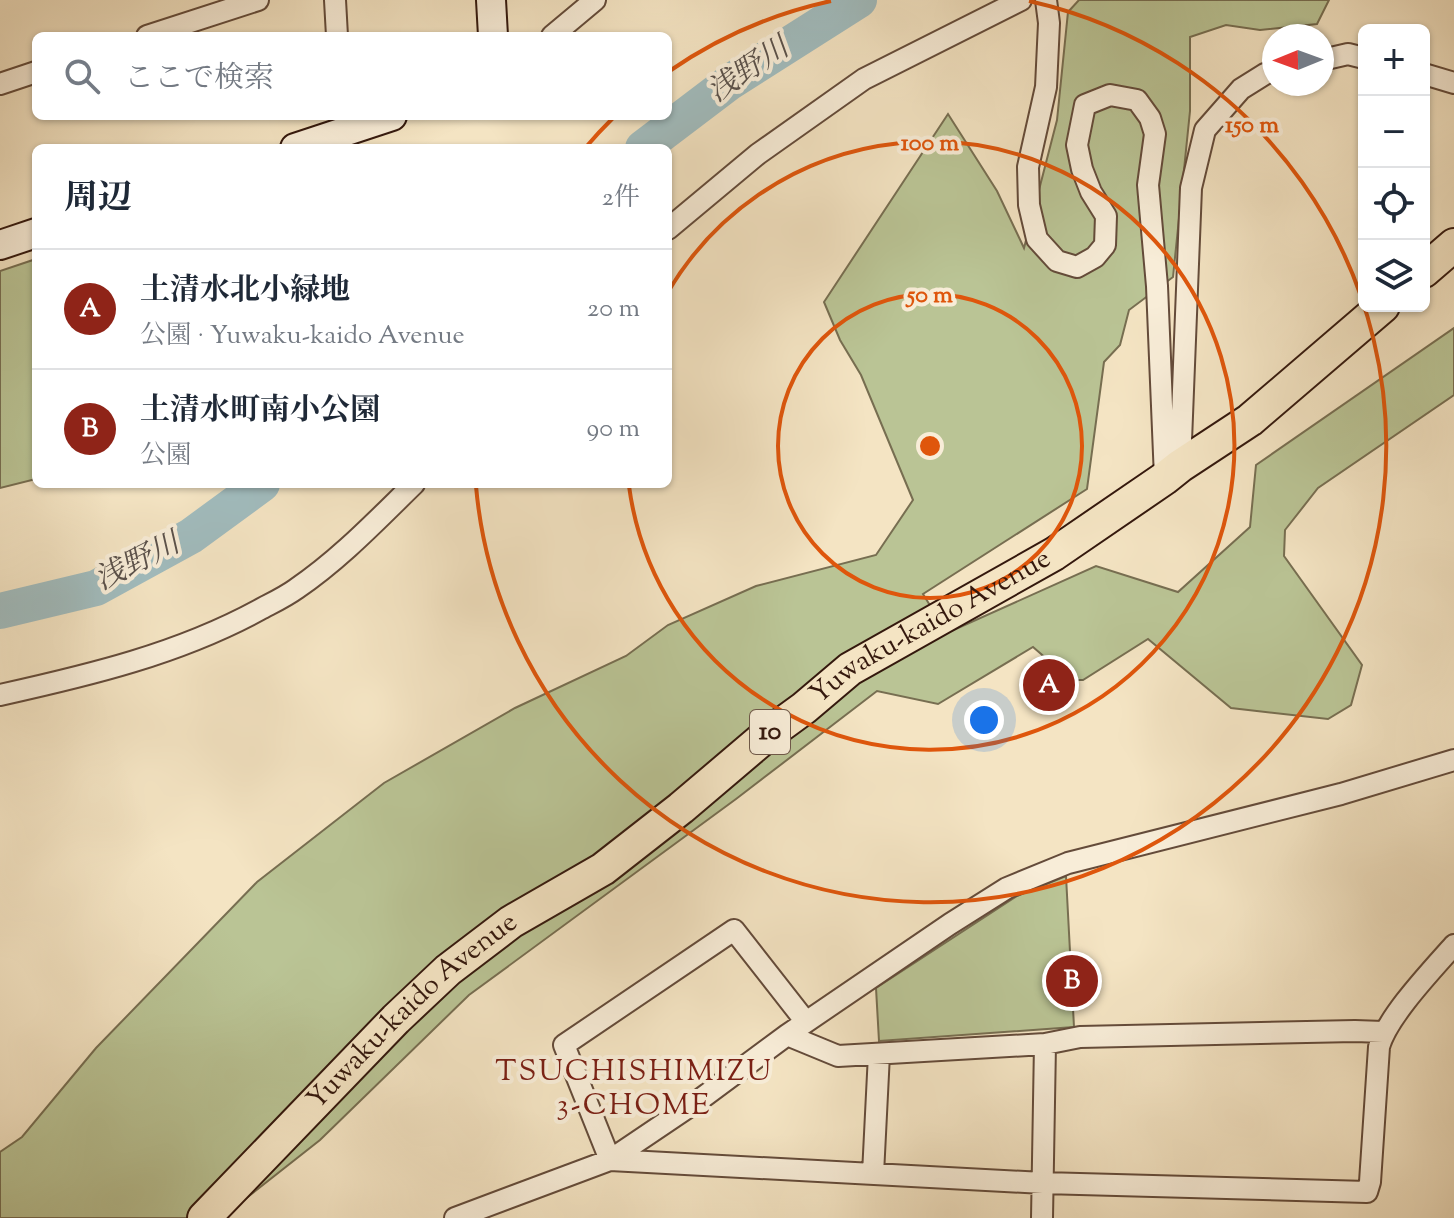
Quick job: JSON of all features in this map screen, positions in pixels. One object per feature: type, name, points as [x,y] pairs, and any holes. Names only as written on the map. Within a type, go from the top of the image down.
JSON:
[{"type":"main road","points":[[1430,266],[1454,245]]},
{"type":"main road","name":"Yuwaku-kaido Avenue","points":[[204,1218],[396,1019],[461,961],[511,922],[603,869],[850,669],[1054,554],[1250,420],[1376,312]]},
{"type":"street","points":[[159,32],[258,0]]},
{"type":"street","points":[[335,0],[337,32]]},
{"type":"street","points":[[491,0],[493,32]]},
{"type":"street","points":[[557,32],[595,0]]},
{"type":"street","points":[[672,226],[758,154],[864,79],[1021,0]]},
{"type":"street","points":[[1046,0],[1049,23],[1046,87],[1028,167],[1029,205],[1037,239],[1057,261],[1077,267],[1095,257],[1105,245],[1106,216],[1091,192],[1077,145],[1085,105],[1110,95],[1137,100],[1150,118],[1155,134],[1148,185],[1173,472]]},
{"type":"street","points":[[1334,57],[1348,54],[1358,56]]},
{"type":"street","points":[[0,84],[32,73]]},
{"type":"street","points":[[1173,472],[1191,188],[1205,130],[1241,89],[1262,76]]},
{"type":"street","points":[[1430,76],[1454,83]]},
{"type":"street","points":[[303,144],[344,124],[368,120]]},
{"type":"street","points":[[0,245],[32,234]]},
{"type":"street","points":[[0,695],[135,662],[206,637],[244,618],[294,591],[340,556],[410,488]]},
{"type":"street","points":[[455,1218],[610,1160],[702,1098],[787,1035],[1007,888],[1068,863],[1341,794],[1454,760]]},
{"type":"street","points":[[610,1160],[564,1045],[734,930],[806,1022]]},
{"type":"street","points":[[610,1160],[1043,1183],[1367,1192],[1379,1047],[1383,1032],[1454,945]]},
{"type":"street","points":[[787,1035],[838,1056],[1045,1044],[1080,1037],[1383,1032]]},
{"type":"street","points":[[1042,1218],[1045,1044]]},
{"type":"street","points":[[873,1174],[879,1054]]},
{"type":"green space","points":[[1079,0],[1329,0],[1317,24],[1262,24],[1260,30],[1226,25],[1190,37],[1190,111],[1173,277],[1129,310],[1120,345],[1104,362],[1087,489],[923,594],[947,633],[1096,566],[1178,592],[1250,527],[1256,465],[1454,328],[1454,395],[1318,488],[1285,530],[1284,556],[1362,665],[1351,705],[1328,719],[1231,708],[1148,639],[1083,680],[1071,680],[1033,647],[938,704],[877,691],[469,995],[320,1140],[221,1218],[0,1218],[0,1152],[22,1137],[96,1048],[257,882],[384,783],[515,708],[626,656],[668,625],[756,586],[876,555],[913,500],[861,375],[840,340],[824,302],[948,114],[997,191],[1024,248],[1057,120],[1068,12]]},
{"type":"green space","points":[[32,260],[32,480],[0,488],[0,271]]},
{"type":"green space","points":[[1066,876],[1074,1027],[879,1041],[876,988],[1017,896]]},
{"type":"waterway","name":"浅野川","points":[[648,144],[730,82],[859,0]]},
{"type":"waterway","name":"浅野川","points":[[0,611],[96,588],[191,536],[257,488]]},
{"type":"place","name":"土清水北小緑地","points":[[1049,685]]},
{"type":"place","name":"土清水町南小公園","points":[[1072,981]]},
{"type":"district","name":"TSUCHISHIMIZU 3-CHOME","points":[[634,1089]]}]
